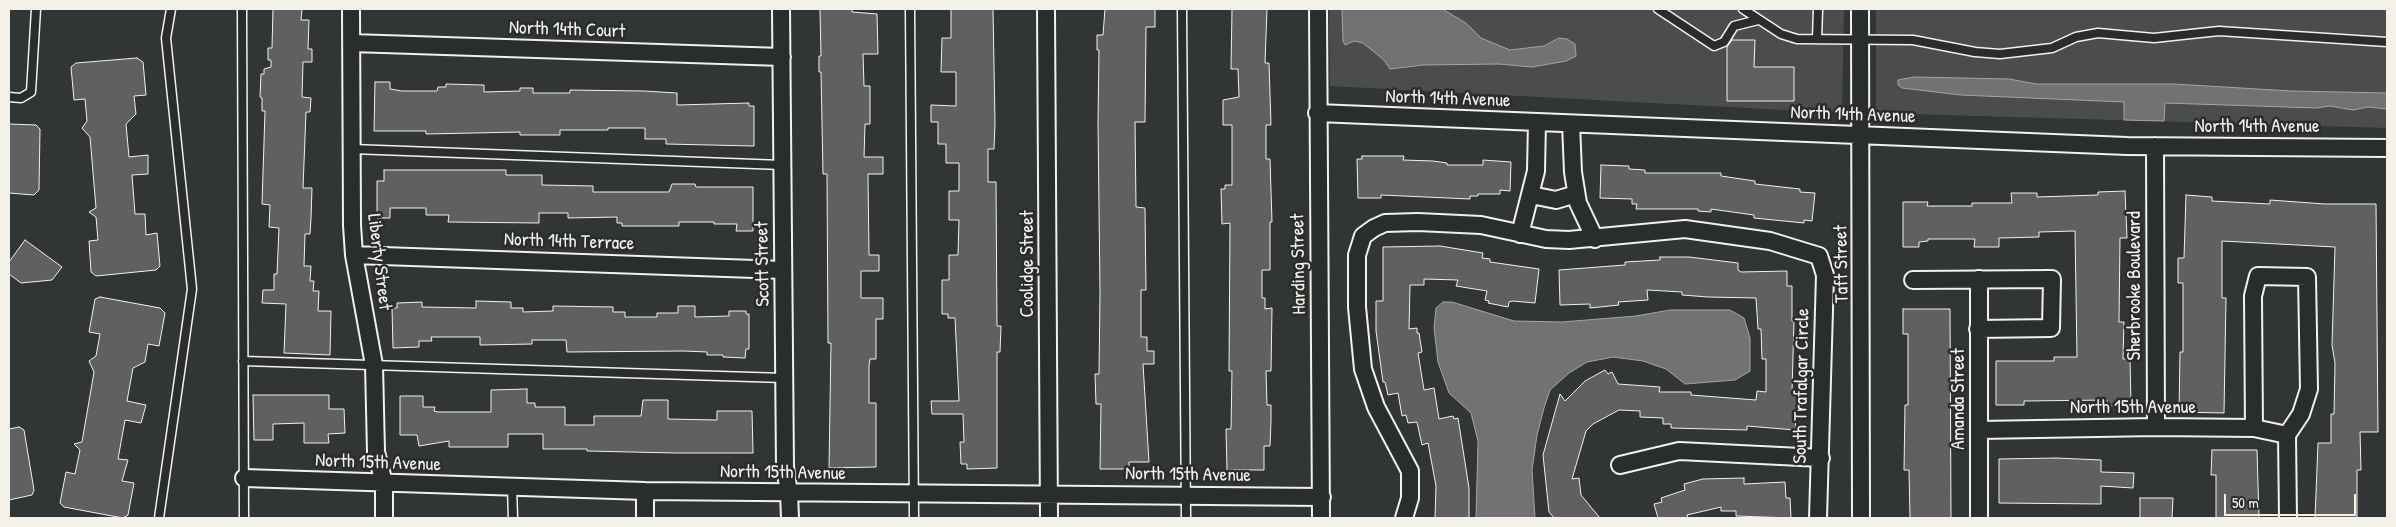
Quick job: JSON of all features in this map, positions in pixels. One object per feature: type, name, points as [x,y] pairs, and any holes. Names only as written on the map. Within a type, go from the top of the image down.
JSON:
[{"type":"street","name":"Liberty Street","points":[[351,9],[352,225],[354,255],[374,365],[376,452],[384,483],[384,518]]},
{"type":"street","name":"Scott Street","points":[[781,9],[785,467],[790,518]]},
{"type":"street","name":"Coolidge Street","points":[[1046,9],[1049,518]]},
{"type":"street","name":"Harding Street","points":[[1318,9],[1317,113],[1321,518]]},
{"type":"street","name":"Taft Street","points":[[1860,9],[1862,518]]},
{"type":"street","name":"North 14th Court","points":[[352,43],[782,57]]},
{"type":"street","name":"North 14th Avenue","points":[[1317,113],[1860,136],[2156,146],[2387,148]]},
{"type":"street","points":[[1520,234],[1531,196],[1538,151],[1537,122]]},
{"type":"street","points":[[1404,518],[1410,498],[1410,471],[1376,407],[1363,369],[1357,306],[1357,255],[1363,236],[1385,223],[1418,222],[1481,225],[1546,238],[1595,239],[1578,204],[1576,194],[1572,162],[1572,124]]},
{"type":"street","name":"Sherbrooke Boulevard","points":[[2156,146],[2156,427]]},
{"type":"street","points":[[1531,196],[1556,200],[1576,194]]},
{"type":"street","name":"South Trafalgar Circle","points":[[1595,239],[1685,229],[1770,241],[1819,256],[1825,275],[1818,518]]},
{"type":"street","name":"North 14th Terrace","points":[[354,255],[783,270]]},
{"type":"street","points":[[2254,428],[2253,296],[2258,276],[2307,277],[2309,389],[2301,414],[2287,435],[2288,518]]},
{"type":"street","name":"Amanda Street","points":[[1979,279],[1979,518]]},
{"type":"street","points":[[1913,280],[2052,279],[2051,328],[1978,329]]},
{"type":"street","name":"North 15th Avenue","points":[[1980,430],[2156,427],[2254,428],[2287,435]]},
{"type":"street","points":[[1620,465],[1679,451],[1821,458]]},
{"type":"street","name":"North 15th Avenue","points":[[244,478],[645,491],[1322,497]]},
{"type":"street","points":[[645,491],[645,518]]},
{"type":"lane","points":[[9,97],[21,98],[31,92],[36,9]]},
{"type":"lane","points":[[159,518],[192,289],[166,38],[170,9]]},
{"type":"lane","points":[[242,9],[244,518]]},
{"type":"lane","points":[[910,9],[914,518]]},
{"type":"lane","points":[[1182,9],[1186,518]]},
{"type":"lane","points":[[1658,9],[1714,46],[1724,42],[1734,26],[1758,20]]},
{"type":"lane","points":[[1743,9],[1781,34],[1797,39],[1913,40],[1976,52],[2000,54],[2052,48],[2076,37],[2098,33],[2154,38],[2219,31],[2387,42]]},
{"type":"lane","points":[[1817,39],[1818,9]]},
{"type":"lane","points":[[352,149],[782,165]]},
{"type":"lane","points":[[243,361],[784,378]]},
{"type":"lane","points":[[512,487],[512,518]]},
{"type":"shaded area","points":[[1329,9],[1844,9],[1842,113],[1330,86]]},
{"type":"shaded area","points":[[1342,9],[1442,9],[1466,23],[1481,38],[1510,50],[1544,46],[1559,38],[1567,39],[1575,44],[1576,56],[1566,61],[1532,67],[1499,64],[1423,65],[1390,69],[1384,60],[1363,43],[1354,41],[1345,45],[1343,41]]},
{"type":"shaded area","points":[[1876,9],[2387,9],[2387,128],[1876,113]]},
{"type":"shaded area","points":[[1914,77],[2009,79],[2036,84],[2174,84],[2291,91],[2387,93],[2387,109],[2368,107],[2353,110],[2330,106],[2316,108],[2165,103],[2164,121],[2124,120],[2124,102],[1961,95],[1902,88],[1898,85],[1898,80]]},
{"type":"shaded area","points":[[1443,302],[1452,302],[1514,321],[1562,322],[1636,316],[1670,310],[1730,310],[1744,318],[1750,338],[1750,371],[1735,380],[1685,384],[1666,369],[1643,361],[1613,357],[1587,362],[1569,373],[1550,390],[1544,408],[1537,435],[1532,470],[1535,518],[1476,518],[1478,441],[1471,413],[1449,393],[1438,362],[1434,328],[1436,308]]},
{"type":"building","points":[[273,9],[302,9],[301,20],[309,20],[308,49],[312,49],[312,62],[303,62],[302,97],[311,98],[310,112],[306,112],[303,188],[312,188],[310,234],[305,234],[304,266],[311,266],[310,281],[314,281],[313,291],[319,291],[318,311],[331,311],[330,355],[284,353],[286,304],[262,303],[263,290],[274,290],[274,274],[277,274],[279,228],[269,227],[270,205],[262,204],[265,111],[262,111],[262,98],[260,97],[261,74],[264,74],[264,69],[271,67],[271,60],[268,60],[268,48],[272,48]]},
{"type":"building","points":[[820,9],[852,9],[852,12],[877,14],[878,54],[863,54],[864,86],[870,86],[870,124],[865,124],[864,157],[883,157],[883,174],[868,174],[869,255],[879,255],[879,271],[861,271],[861,298],[883,298],[883,319],[876,319],[876,359],[870,359],[869,366],[869,403],[876,403],[876,467],[829,468],[831,343],[828,343],[827,174],[823,174],[821,72],[819,72],[819,56],[821,56]]},
{"type":"building","points":[[951,9],[993,9],[995,123],[994,149],[988,149],[988,182],[996,182],[997,326],[1001,326],[1000,352],[997,352],[997,468],[967,469],[967,464],[961,464],[960,442],[964,442],[963,414],[932,414],[931,401],[959,401],[955,318],[948,318],[948,314],[942,314],[942,280],[949,280],[949,255],[958,255],[959,220],[949,220],[949,191],[959,191],[959,163],[946,163],[946,144],[938,144],[938,122],[931,122],[931,105],[956,106],[956,72],[941,72],[942,38],[951,38]]},
{"type":"building","points":[[1105,9],[1155,9],[1155,27],[1146,27],[1145,122],[1135,122],[1136,207],[1145,208],[1146,290],[1141,290],[1141,337],[1147,337],[1147,351],[1154,351],[1154,364],[1143,364],[1149,462],[1129,462],[1129,469],[1100,469],[1101,404],[1096,404],[1095,374],[1099,374],[1100,293],[1099,50],[1097,50],[1097,35],[1103,35]]},
{"type":"building","points":[[1232,9],[1267,9],[1265,63],[1269,63],[1271,125],[1266,125],[1266,159],[1270,159],[1272,222],[1270,222],[1270,270],[1262,270],[1262,298],[1265,298],[1265,309],[1272,308],[1271,371],[1266,371],[1267,405],[1271,405],[1270,446],[1264,446],[1264,470],[1227,470],[1226,429],[1231,429],[1232,371],[1229,371],[1230,223],[1222,224],[1221,189],[1225,189],[1225,185],[1232,185],[1232,125],[1223,125],[1223,100],[1239,97],[1238,69],[1231,69]]},
{"type":"building","points":[[1732,40],[1755,40],[1754,67],[1794,67],[1794,101],[1727,101],[1727,47]]},
{"type":"building","points":[[137,58],[143,62],[146,95],[134,96],[136,114],[126,124],[129,157],[148,155],[148,174],[132,175],[135,214],[145,214],[146,235],[157,233],[160,266],[156,270],[96,276],[91,272],[89,241],[98,240],[96,217],[89,212],[96,208],[90,137],[82,128],[87,121],[85,99],[74,100],[71,67],[76,63]]},
{"type":"building","points":[[375,82],[390,82],[390,89],[402,91],[437,91],[438,87],[446,87],[446,84],[484,85],[484,92],[520,91],[520,88],[533,88],[533,93],[570,93],[570,90],[644,91],[677,93],[677,105],[749,103],[749,106],[754,106],[754,146],[666,144],[666,139],[645,139],[645,128],[560,130],[560,135],[520,135],[520,132],[426,134],[426,131],[374,131]]},
{"type":"building","points":[[9,124],[36,125],[40,129],[39,190],[34,195],[9,193]]},
{"type":"building","points":[[1362,156],[1404,156],[1403,160],[1433,161],[1447,163],[1447,165],[1483,165],[1483,160],[1511,162],[1510,191],[1500,190],[1500,194],[1478,194],[1478,196],[1470,196],[1470,199],[1381,195],[1381,198],[1358,198],[1357,159],[1362,159]]},
{"type":"building","points":[[1601,165],[1629,166],[1629,169],[1645,170],[1645,173],[1721,173],[1721,176],[1755,181],[1755,184],[1800,189],[1800,192],[1815,193],[1812,221],[1804,220],[1804,223],[1754,218],[1754,215],[1711,209],[1711,212],[1698,211],[1698,209],[1636,209],[1637,204],[1632,204],[1632,199],[1600,198]]},
{"type":"building","points":[[384,170],[506,170],[506,175],[542,175],[542,185],[593,186],[593,192],[669,192],[672,184],[695,184],[696,187],[753,187],[753,231],[736,231],[737,224],[714,224],[714,222],[679,222],[679,226],[622,226],[622,223],[617,223],[617,217],[568,218],[568,213],[539,213],[539,223],[448,222],[449,215],[426,215],[426,208],[390,208],[390,218],[377,218],[377,181],[384,181]]},
{"type":"building","points":[[2125,191],[2127,238],[2120,238],[2119,322],[2124,322],[2123,359],[2130,359],[2131,406],[2106,406],[2107,400],[2024,401],[2024,405],[1996,405],[1996,361],[2054,361],[2054,357],[2077,357],[2075,231],[2039,232],[2039,237],[1999,238],[1999,247],[1974,247],[1975,239],[1928,239],[1928,241],[1919,242],[1919,247],[1903,247],[1903,202],[1928,202],[1927,206],[1972,206],[1972,203],[2012,203],[2011,193],[2037,193],[2037,197],[2098,195],[2098,192]]},
{"type":"building","points":[[2186,195],[2212,197],[2212,201],[2270,204],[2270,200],[2325,204],[2376,204],[2378,432],[2360,432],[2361,470],[2357,470],[2357,518],[2315,518],[2318,443],[2331,443],[2331,414],[2334,414],[2335,363],[2332,345],[2335,247],[2222,241],[2222,298],[2226,298],[2224,413],[2179,412],[2180,352],[2183,352],[2183,283],[2178,283],[2178,258],[2184,258]]},
{"type":"building","points":[[25,240],[62,267],[52,280],[21,283],[9,274],[9,262]]},
{"type":"building","points":[[1440,246],[1483,253],[1482,258],[1490,259],[1490,262],[1539,269],[1535,303],[1512,301],[1509,302],[1508,307],[1488,303],[1489,301],[1485,300],[1487,291],[1456,286],[1458,280],[1424,279],[1424,285],[1410,285],[1409,329],[1417,328],[1417,333],[1419,333],[1422,352],[1418,353],[1424,390],[1434,388],[1439,419],[1453,416],[1454,419],[1458,418],[1469,488],[1469,518],[1435,518],[1436,486],[1428,443],[1422,445],[1417,422],[1408,423],[1406,415],[1402,416],[1398,393],[1388,395],[1385,382],[1383,382],[1376,331],[1376,301],[1383,301],[1383,247]]},
{"type":"building","points":[[1660,257],[1689,257],[1738,263],[1738,270],[1741,272],[1787,271],[1787,286],[1792,286],[1792,321],[1794,321],[1792,391],[1798,391],[1795,430],[1747,426],[1747,430],[1671,428],[1671,424],[1663,424],[1663,418],[1640,417],[1640,411],[1619,410],[1593,424],[1586,431],[1572,479],[1579,478],[1581,495],[1600,518],[1554,518],[1549,512],[1543,455],[1560,394],[1565,401],[1585,381],[1605,370],[1608,374],[1612,372],[1618,384],[1660,387],[1659,392],[1691,392],[1691,395],[1756,400],[1757,391],[1766,392],[1766,359],[1762,359],[1761,329],[1758,329],[1756,298],[1708,297],[1682,295],[1682,292],[1647,290],[1648,300],[1618,302],[1619,305],[1590,308],[1590,304],[1560,305],[1559,270],[1625,265],[1625,262],[1660,260]]},
{"type":"building","points":[[100,297],[160,308],[165,313],[159,346],[148,344],[145,362],[133,368],[127,401],[146,405],[141,423],[125,420],[118,459],[128,460],[122,481],[134,483],[128,515],[123,518],[64,507],[60,503],[66,472],[75,474],[80,450],[74,444],[82,442],[94,372],[89,361],[96,356],[100,334],[89,332],[95,299]]},
{"type":"building","points":[[476,301],[511,302],[511,308],[523,308],[523,312],[553,311],[553,306],[613,307],[613,312],[625,312],[625,317],[657,317],[657,313],[678,313],[678,306],[695,306],[695,317],[729,316],[729,311],[746,311],[746,314],[749,314],[749,349],[746,349],[745,358],[707,355],[707,352],[684,351],[567,352],[566,340],[532,340],[532,344],[480,345],[480,337],[431,337],[432,341],[419,341],[419,347],[393,348],[392,308],[397,308],[397,303],[422,302],[422,307],[476,308]]},
{"type":"building","points":[[1903,309],[1950,309],[1951,518],[1910,518],[1909,470],[1904,470],[1905,405],[1908,405],[1908,334],[1903,334]]},
{"type":"building","points":[[527,389],[527,403],[535,403],[535,407],[565,407],[565,425],[594,425],[594,416],[641,416],[643,400],[668,400],[668,419],[717,420],[717,411],[752,411],[753,453],[543,449],[543,434],[508,434],[508,447],[449,447],[449,441],[419,446],[417,435],[400,435],[400,396],[423,396],[423,407],[435,407],[434,411],[438,412],[491,412],[491,390]]},
{"type":"building","points":[[253,395],[329,395],[329,409],[344,409],[345,433],[328,434],[329,443],[304,443],[304,423],[273,424],[273,440],[254,440]]},
{"type":"building","points":[[19,427],[24,430],[34,490],[32,495],[9,500],[9,429]]},
{"type":"building","points":[[2212,450],[2257,450],[2259,518],[2216,518],[2216,475],[2211,475]]},
{"type":"building","points":[[2056,458],[2101,460],[2101,472],[2134,473],[2133,488],[2101,486],[2101,504],[1999,503],[1999,459]]},
{"type":"building","points":[[1744,478],[1744,484],[1785,482],[1786,498],[1790,498],[1791,518],[1736,516],[1736,511],[1721,511],[1721,507],[1687,515],[1688,518],[1658,518],[1654,504],[1662,502],[1661,498],[1685,490],[1684,484],[1703,479]]},
{"type":"building","points":[[2140,498],[2173,498],[2172,518],[2140,518]]}]
